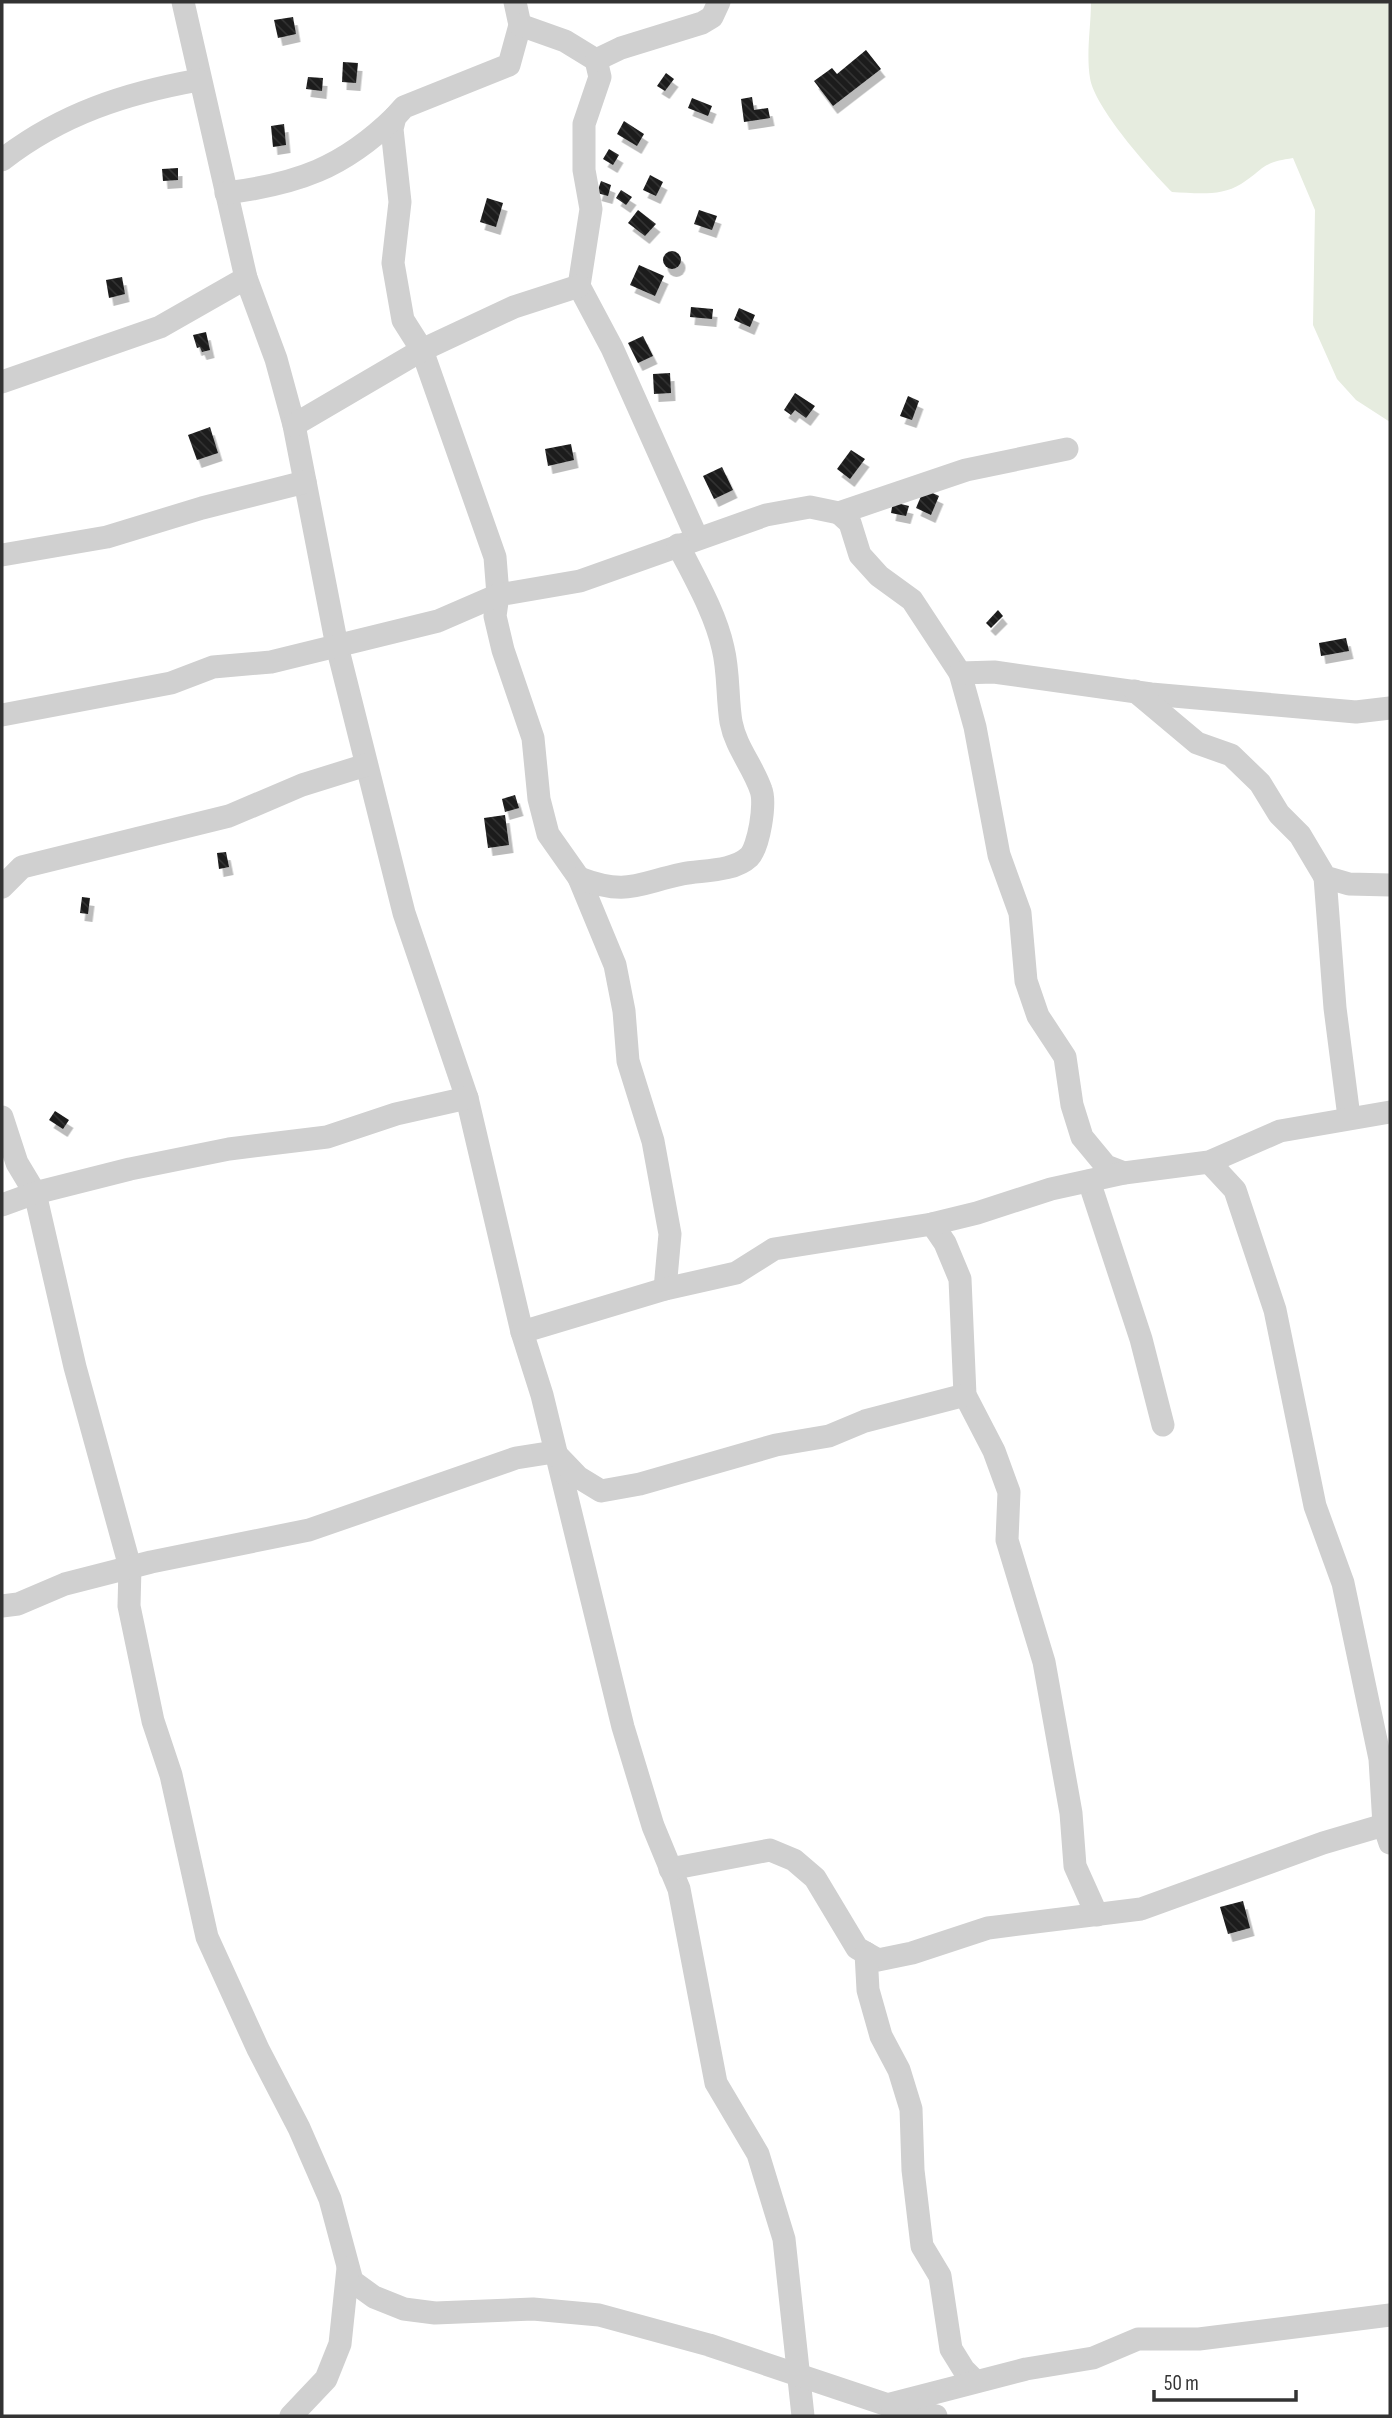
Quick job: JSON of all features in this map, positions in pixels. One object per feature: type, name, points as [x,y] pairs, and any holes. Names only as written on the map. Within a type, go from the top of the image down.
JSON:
[{"type":"street","points":[[183,2],[246,278],[276,359],[294,425],[337,646],[404,913],[467,1098],[522,1332],[542,1395],[623,1727],[653,1826],[679,1889],[716,2083],[758,2154],[784,2239],[797,2373],[797,2412]]},
{"type":"street","points":[[226,193],[259,189],[321,172],[371,140],[404,107],[509,65],[520,25],[515,2]]},
{"type":"street","points":[[596,60],[621,48],[702,23],[712,17],[719,2]]},
{"type":"street","points":[[520,25],[565,41],[596,60],[600,77],[584,124],[584,170],[591,209],[579,286],[612,348],[687,542],[723,644],[729,675],[731,723],[742,756],[763,792],[759,836],[749,857],[724,868],[682,875],[630,889],[604,887],[579,878]]},
{"type":"street","points":[[2,160],[28,139],[69,118],[141,90],[199,80]]},
{"type":"street","points":[[395,117],[392,129],[400,202],[393,263],[403,320],[422,350],[495,557],[498,595],[495,616],[503,650],[533,738],[539,799],[548,834],[579,878],[615,965],[624,1011],[628,1062],[653,1141],[670,1234],[665,1289]]},
{"type":"street","points":[[2,382],[160,327],[246,278]]},
{"type":"street","points":[[294,425],[422,350],[514,307],[579,286]]},
{"type":"street","points":[[2,715],[171,683],[213,667],[271,662],[438,621],[498,595],[580,581],[766,515],[810,507],[839,513],[966,470],[1067,449]]},
{"type":"street","points":[[2,555],[107,537],[202,508],[305,482]]},
{"type":"street","points":[[839,513],[850,523],[860,555],[879,576],[912,600],[960,673],[975,727],[999,855],[1020,913],[1026,981],[1038,1016],[1065,1057],[1072,1105],[1082,1137],[1106,1166],[1124,1173]]},
{"type":"street","points":[[960,673],[994,672],[1135,691],[1356,712],[1390,708]]},
{"type":"street","points":[[1135,691],[1197,743],[1231,755],[1260,783],[1279,814],[1300,835],[1325,877],[1335,1008],[1349,1118]]},
{"type":"street","points":[[2,887],[22,867],[229,816],[302,785],[366,765]]},
{"type":"street","points":[[1325,877],[1349,884],[1390,885]]},
{"type":"street","points":[[2,1205],[35,1193],[229,1149],[327,1137],[396,1114],[467,1098]]},
{"type":"street","points":[[522,1332],[665,1289],[736,1273],[774,1249],[932,1224],[1124,1173],[1209,1162],[1280,1131],[1390,1112]]},
{"type":"street","points":[[2,1117],[17,1163],[35,1193],[75,1367],[130,1567],[129,1606],[153,1721],[171,1775],[207,1937],[320,2175],[330,2199],[352,2281],[374,2297],[404,2309],[435,2313],[533,2309],[599,2315],[797,2373],[888,2405],[936,2416]]},
{"type":"street","points":[[670,1869],[770,1850],[794,1860],[815,1878],[857,1948],[878,1960],[912,1953],[988,1928],[1141,1909],[1323,1843],[1387,1834],[1380,1759],[1343,1583],[1315,1506],[1275,1310],[1235,1190],[1209,1162]]},
{"type":"street","points":[[1089,1181],[1141,1339],[1163,1424]]},
{"type":"street","points":[[932,1224],[945,1243],[960,1279],[965,1395],[995,1451],[1009,1492],[1007,1540],[1044,1662],[1071,1813],[1075,1866],[1097,1916]]},
{"type":"street","points":[[554,1452],[578,1477],[601,1490],[640,1485],[750,1452],[829,1436],[865,1421],[965,1395]]},
{"type":"street","points":[[2,1606],[18,1604],[65,1584],[130,1567],[309,1530],[503,1462],[554,1452]]},
{"type":"street","points":[[866,1953],[869,1990],[881,2036],[899,2070],[911,2109],[913,2171],[922,2246],[940,2276],[951,2349],[964,2371],[975,2381]]},
{"type":"street","points":[[291,2416],[326,2379],[340,2344],[348,2268]]},
{"type":"street","points":[[888,2405],[975,2381],[1093,2358],[1138,2339],[1199,2339],[1390,2315]]},
{"type":"shaded area","points":[[1091,2],[1385,2],[1390,5],[1390,422],[1356,400],[1337,379],[1313,325],[1315,210],[1293,158],[1269,164],[1241,184],[1225,191],[1172,192],[1112,121],[1094,90],[1088,59]]},
{"type":"building","points":[[293,17],[296,34],[278,38],[274,20]]},
{"type":"building","points":[[866,50],[881,69],[833,106],[814,81],[832,68],[837,74]]},
{"type":"building","points":[[343,62],[358,63],[356,83],[342,82]]},
{"type":"building","points":[[666,73],[674,79],[665,91],[657,86]]},
{"type":"building","points":[[308,77],[323,78],[322,91],[306,89]]},
{"type":"building","points":[[752,97],[754,110],[768,108],[770,118],[744,122],[741,99]]},
{"type":"building","points":[[692,98],[712,106],[708,116],[688,108]]},
{"type":"building","points":[[624,121],[644,134],[637,146],[617,134]]},
{"type":"building","points":[[284,124],[286,145],[273,147],[271,126]]},
{"type":"building","points":[[609,149],[619,155],[613,165],[603,159]]},
{"type":"building","points":[[178,168],[178,180],[163,181],[162,169]]},
{"type":"building","points":[[650,175],[663,182],[656,196],[643,190]]},
{"type":"building","points":[[601,181],[611,185],[608,196],[597,193]]},
{"type":"building","points":[[621,190],[632,197],[626,205],[616,198]]},
{"type":"building","points":[[487,198],[503,203],[496,227],[480,222]]},
{"type":"building","points":[[638,210],[656,224],[645,236],[628,223]]},
{"type":"building","points":[[699,210],[717,216],[712,230],[694,224]]},
{"type":"building","points":[[672,251],[678,254],[681,260],[678,266],[672,269],[666,266],[663,260],[666,254]]},
{"type":"building","points":[[639,265],[664,276],[655,296],[630,285]]},
{"type":"building","points":[[122,277],[125,294],[109,298],[106,280]]},
{"type":"building","points":[[691,307],[713,309],[712,319],[690,317]]},
{"type":"building","points":[[739,308],[755,315],[750,327],[734,320]]},
{"type":"building","points":[[206,332],[210,350],[202,352],[200,347],[197,348],[193,335]]},
{"type":"building","points":[[643,336],[653,356],[638,363],[628,343]]},
{"type":"building","points":[[670,373],[671,393],[654,394],[653,374]]},
{"type":"building","points":[[795,393],[815,406],[806,418],[795,410],[791,415],[784,410]]},
{"type":"building","points":[[908,396],[919,401],[912,420],[900,416]]},
{"type":"building","points":[[210,427],[218,453],[197,460],[188,435]]},
{"type":"building","points":[[571,444],[574,460],[548,466],[545,449]]},
{"type":"building","points":[[851,450],[865,459],[850,479],[837,469]]},
{"type":"building","points":[[722,467],[733,490],[714,499],[703,476]]},
{"type":"building","points":[[924,489],[939,496],[931,515],[916,508]]},
{"type":"building","points":[[893,502],[909,506],[906,516],[891,513]]},
{"type":"building","points":[[998,610],[1003,616],[991,628],[986,623]]},
{"type":"building","points":[[1346,638],[1349,651],[1321,656],[1319,643]]},
{"type":"building","points":[[515,795],[519,808],[505,812],[502,799]]},
{"type":"building","points":[[505,815],[509,845],[488,848],[484,818]]},
{"type":"building","points":[[226,852],[229,867],[219,869],[217,853]]},
{"type":"building","points":[[82,897],[90,898],[88,914],[80,913]]},
{"type":"building","points":[[55,1111],[69,1120],[63,1129],[49,1120]]},
{"type":"building","points":[[1243,1901],[1250,1928],[1228,1934],[1220,1907]]}]
